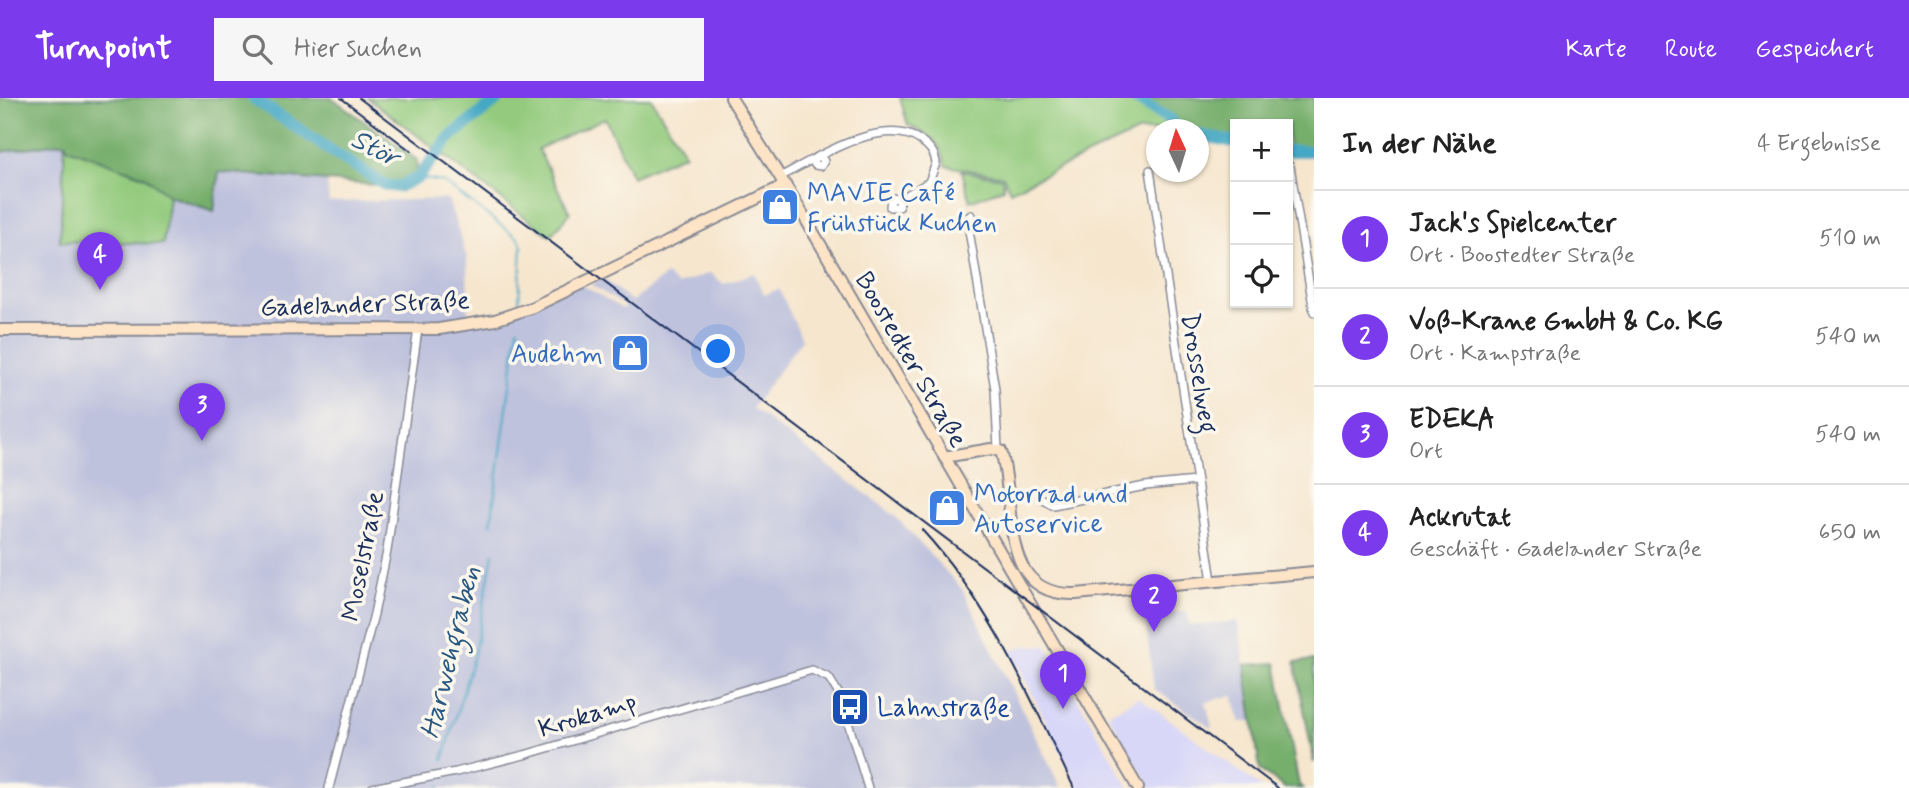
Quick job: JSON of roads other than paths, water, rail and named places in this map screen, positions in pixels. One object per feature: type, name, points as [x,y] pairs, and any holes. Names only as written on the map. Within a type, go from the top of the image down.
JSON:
[{"type":"street","name":"Boostedter Straße","points":[[731,98],[783,181],[1138,788]]},
{"type":"street","points":[[783,181],[817,159],[849,143],[896,131],[913,135],[933,153],[935,172],[926,185],[900,199]]},
{"type":"street","name":"Gadelander Straße","points":[[0,330],[418,329],[477,324],[533,307],[783,181]]},
{"type":"street","name":"Drosselweg","points":[[1152,182],[1212,582]]},
{"type":"street","points":[[1293,182],[1314,312]]},
{"type":"street","points":[[971,215],[967,218],[995,389],[998,449],[1002,453],[1017,553],[1025,573],[1035,585],[1050,593],[1063,594],[1314,572]]},
{"type":"street","name":"Moselstraße","points":[[329,788],[374,614],[387,551],[418,329]]},
{"type":"street","points":[[944,457],[998,449]]},
{"type":"street","points":[[1041,498],[1053,505],[1145,486],[1196,481]]},
{"type":"street","name":"Krokamp","points":[[372,788],[512,758],[812,670],[829,678],[840,696],[867,788]]},
{"type":"waterway","name":"Stör","points":[[253,98],[385,185],[398,187],[418,178],[449,138],[500,98]]},
{"type":"waterway","name":"Stör","points":[[1134,98],[1169,119]]},
{"type":"waterway","name":"Stör","points":[[1209,137],[1230,141]]},
{"type":"waterway","name":"Stör","points":[[1293,151],[1314,151]]},
{"type":"waterway","name":"Harwehgraben","points":[[418,178],[443,182],[518,238],[522,245],[519,302]]},
{"type":"waterway","name":"Harwehgraben","points":[[491,524],[518,328]]},
{"type":"waterway","name":"Harwehgraben","points":[[443,760],[474,655],[493,554]]},
{"type":"railway","points":[[341,98],[411,151]]},
{"type":"railway","points":[[359,98],[1278,788]]},
{"type":"railway","points":[[922,530],[947,559],[989,621],[1025,686],[1074,788]]},
{"type":"place","name":"MAVIE Café Frühstück Kuchen","points":[[780,207]]},
{"type":"place","name":"Ackrutat","points":[[100,290]]},
{"type":"place","name":"Audehm","points":[[630,353]]},
{"type":"place","name":"EDEKA","points":[[202,441]]},
{"type":"place","name":"Motorrad und Autoservice","points":[[947,508]]},
{"type":"place","name":"Voß-Krane GmbH & Co. KG","points":[[1154,632]]},
{"type":"place","name":"Lahnstraße","points":[[850,707]]},
{"type":"place","name":"Jack's Spielcenter","points":[[1063,709]]}]
